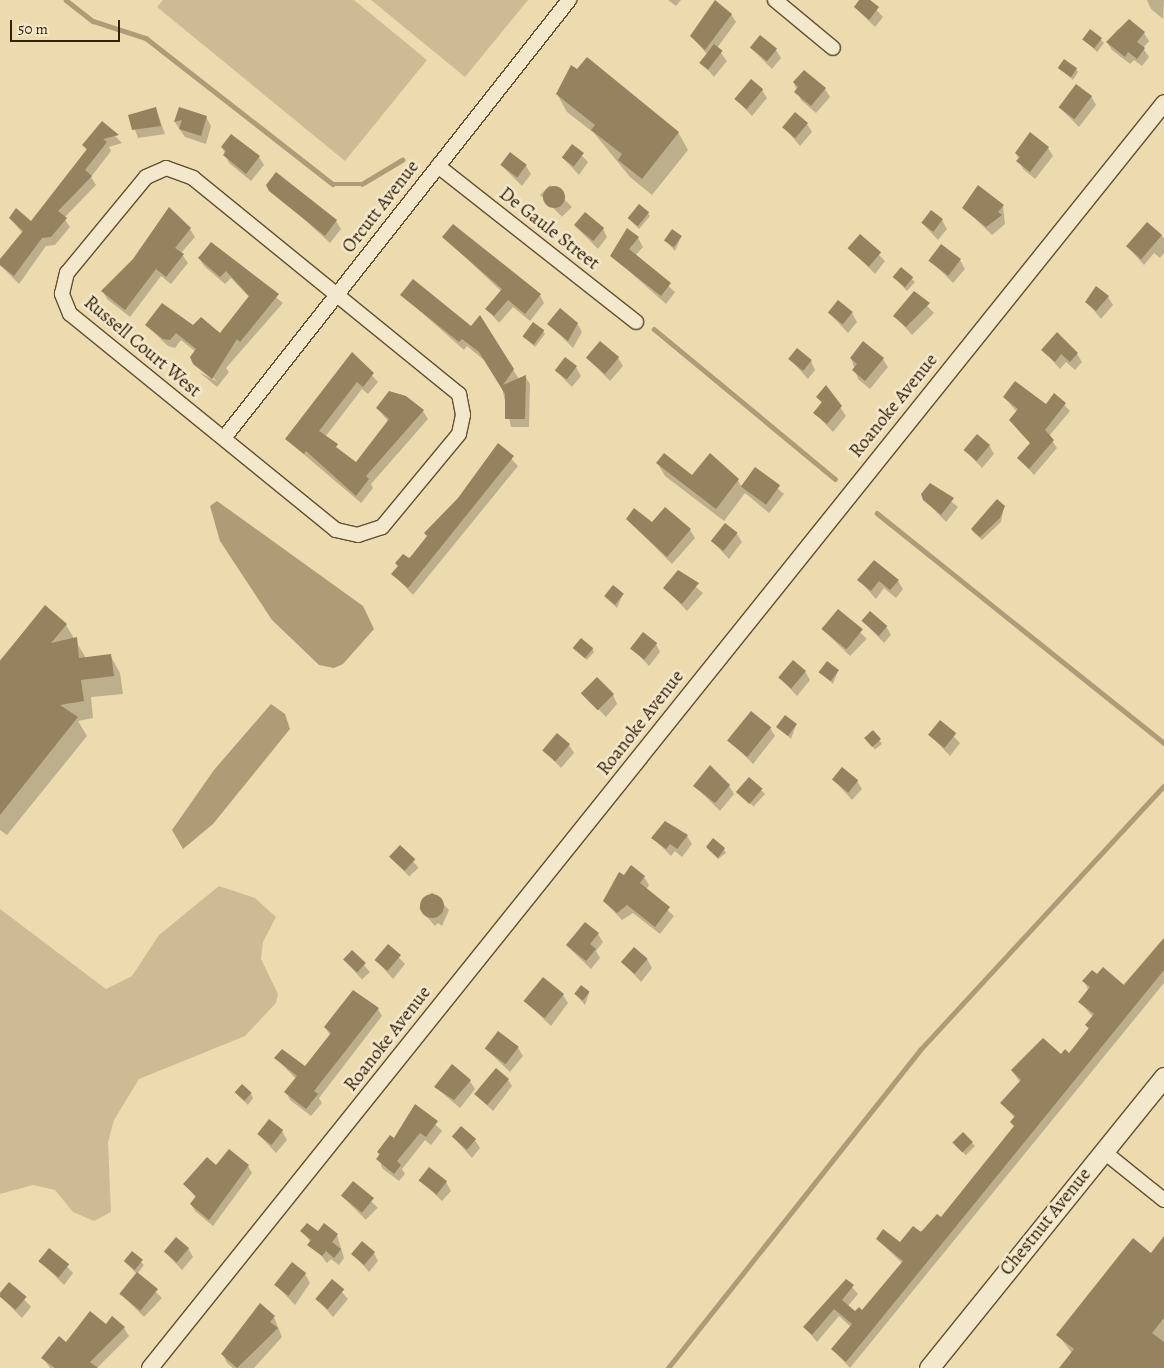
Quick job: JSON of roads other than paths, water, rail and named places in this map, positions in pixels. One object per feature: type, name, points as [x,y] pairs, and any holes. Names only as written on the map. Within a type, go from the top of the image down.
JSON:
[{"type":"main road","name":"Chestnut Avenue","points":[[929,1368],[1164,1077]]},
{"type":"street","name":"Orcutt Avenue","points":[[224,438],[569,0]]},
{"type":"street","points":[[775,0],[832,48]]},
{"type":"street","name":"Roanoke Avenue","points":[[150,1368],[1164,103]]},
{"type":"street","name":"De Gaule Street","points":[[438,166],[636,322]]},
{"type":"street","name":"Russell Court West","points":[[166,168],[194,178],[338,293],[459,394],[463,415],[458,434],[382,527],[348,534],[336,530],[70,314],[63,283],[78,258],[146,177],[166,168]]},
{"type":"street","points":[[1103,1151],[1164,1200]]},
{"type":"waterway","points":[[66,0],[93,21],[146,38],[333,184],[362,184],[402,160]]},
{"type":"waterway","points":[[654,329],[835,479]]},
{"type":"waterway","points":[[877,513],[1164,743]]},
{"type":"waterway","points":[[668,1368],[920,1050],[1164,786]]}]
